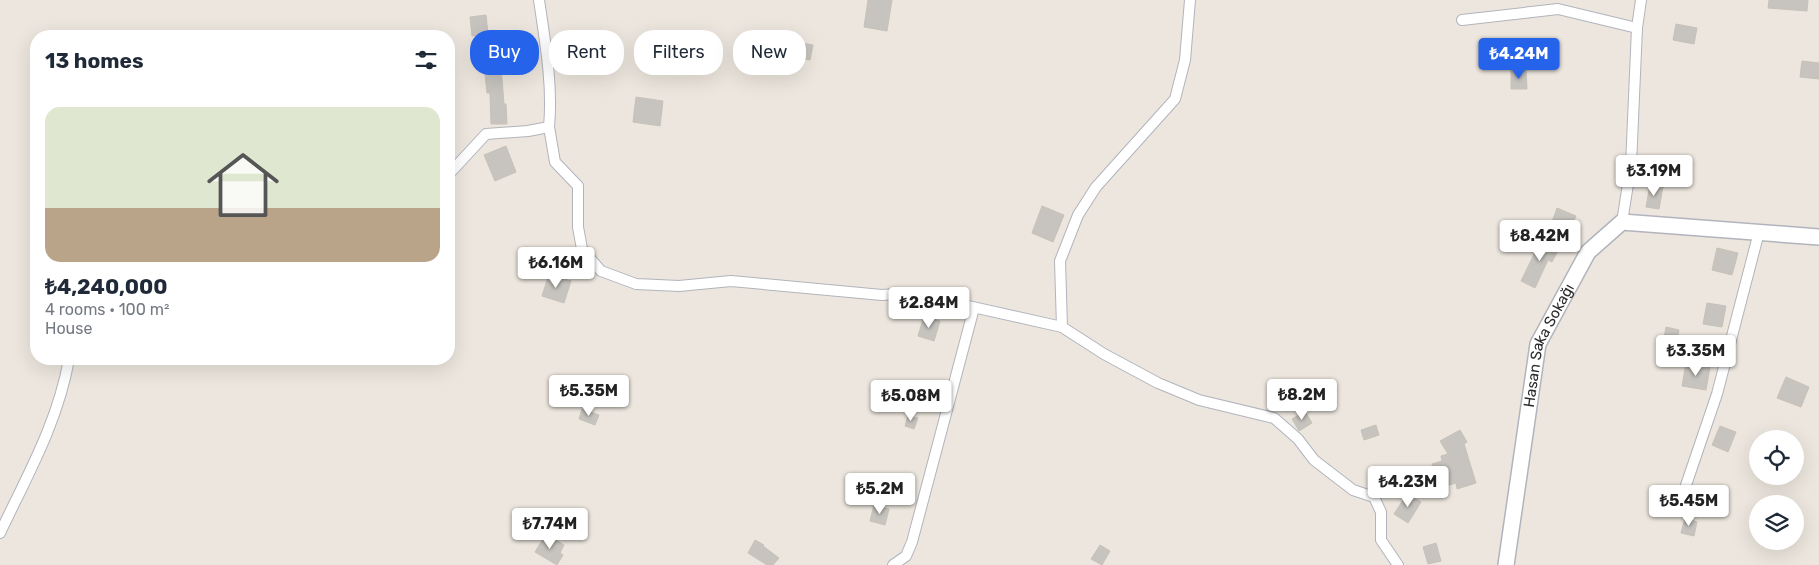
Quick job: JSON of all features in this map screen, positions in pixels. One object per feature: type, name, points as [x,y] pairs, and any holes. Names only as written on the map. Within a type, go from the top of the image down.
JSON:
[{"type":"street","points":[[539,0],[551,109],[549,126],[555,162],[578,186],[578,227],[582,249],[600,271],[636,284],[679,286],[731,281],[882,295],[910,293],[1062,327],[1104,354],[1158,383],[1199,400],[1274,418],[1298,439],[1314,460],[1353,490],[1374,497],[1381,512],[1381,540],[1398,565]]},
{"type":"street","points":[[1062,327],[1060,261],[1078,215],[1096,187],[1175,99],[1185,60],[1190,0]]},
{"type":"street","points":[[1641,0],[1637,28],[1631,165],[1622,222],[1819,237]]},
{"type":"street","points":[[1462,20],[1558,8],[1637,28]]},
{"type":"street","points":[[455,168],[486,134],[528,131],[549,126]]},
{"type":"street","name":"Hasan Saka Sokağı","points":[[1506,565],[1538,344],[1588,252],[1622,222]]},
{"type":"street","points":[[1684,491],[1717,394],[1759,232]]},
{"type":"street","points":[[893,565],[906,556],[912,542],[974,308]]},
{"type":"street","points":[[0,533],[34,465],[58,408],[68,365]]},
{"type":"building","points":[[868,0],[892,0],[887,31],[864,27]]},
{"type":"building","points":[[1769,0],[1808,0],[1807,11],[1768,8]]},
{"type":"building","points":[[486,15],[488,30],[471,30],[470,17]]},
{"type":"building","points":[[1676,24],[1697,28],[1694,44],[1673,40]]},
{"type":"building","points":[[1534,40],[1552,41],[1551,63],[1533,62]]},
{"type":"building","points":[[806,44],[813,45],[810,60],[806,59]]},
{"type":"building","points":[[1802,61],[1819,63],[1819,79],[1800,77]]},
{"type":"building","points":[[1511,70],[1526,70],[1527,89],[1511,89]]},
{"type":"building","points":[[485,75],[502,75],[507,124],[491,124],[490,93],[487,93]]},
{"type":"building","points":[[636,97],[663,101],[660,126],[633,122]]},
{"type":"building","points":[[506,146],[516,172],[495,181],[484,155]]},
{"type":"building","points":[[1650,185],[1663,187],[1659,209],[1646,207]]},
{"type":"building","points":[[1042,206],[1064,215],[1053,242],[1032,233]]},
{"type":"building","points":[[1557,208],[1576,216],[1570,229],[1552,222]]},
{"type":"building","points":[[1542,238],[1560,247],[1552,262],[1548,260],[1535,288],[1521,281]]},
{"type":"building","points":[[1717,248],[1738,253],[1732,275],[1712,270]]},
{"type":"building","points":[[549,274],[571,281],[564,303],[542,296]]},
{"type":"building","points":[[1707,303],[1726,306],[1722,327],[1703,324]]},
{"type":"building","points":[[924,316],[940,321],[934,341],[918,336]]},
{"type":"building","points":[[1666,327],[1679,330],[1676,346],[1663,344]]},
{"type":"building","points":[[1686,363],[1710,367],[1706,390],[1682,386]]},
{"type":"building","points":[[1786,377],[1809,387],[1801,407],[1777,398]]},
{"type":"building","points":[[582,409],[599,415],[595,425],[579,419]]},
{"type":"building","points":[[1305,411],[1312,423],[1299,431],[1292,419]]},
{"type":"building","points":[[908,416],[918,418],[914,429],[905,426]]},
{"type":"building","points":[[1376,425],[1379,435],[1364,440],[1361,430]]},
{"type":"building","points":[[1720,426],[1736,432],[1728,452],[1712,445]]},
{"type":"building","points":[[1460,430],[1467,442],[1464,444],[1476,483],[1457,489],[1456,483],[1439,488],[1432,464],[1442,461],[1441,456],[1448,454],[1440,441]]},
{"type":"building","points":[[1407,494],[1421,502],[1408,523],[1394,514]]},
{"type":"building","points":[[874,505],[889,509],[885,525],[870,521]]},
{"type":"building","points":[[1685,518],[1697,522],[1694,536],[1681,533]]},
{"type":"building","points":[[546,534],[564,545],[560,553],[563,555],[557,565],[535,552]]},
{"type":"building","points":[[755,540],[779,558],[773,565],[767,565],[748,553]]},
{"type":"building","points":[[1436,543],[1441,561],[1428,564],[1423,547]]},
{"type":"building","points":[[1100,545],[1110,551],[1102,565],[1091,559]]}]
